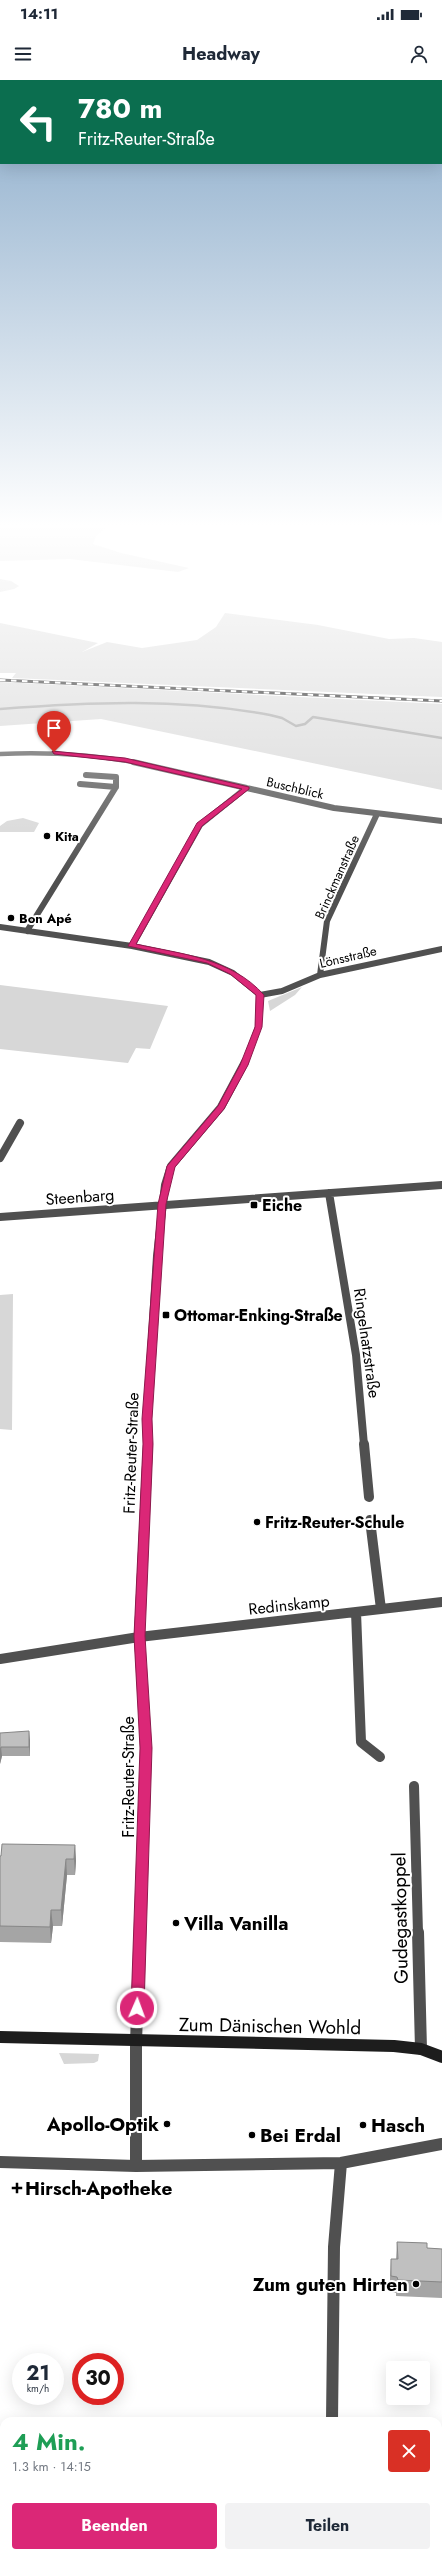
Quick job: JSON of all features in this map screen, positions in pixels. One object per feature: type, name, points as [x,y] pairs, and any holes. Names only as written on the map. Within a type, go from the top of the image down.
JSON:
[{"type":"street","name":"Buschblick","points":[[0,754],[54,752],[96,756],[145,765],[320,805],[377,814],[442,821]]},
{"type":"street","points":[[27,931],[116,787],[116,777],[86,775]]},
{"type":"street","points":[[80,784],[116,787]]},
{"type":"street","points":[[132,946],[200,825],[246,788]]},
{"type":"street","name":"Brinckmanstraße","points":[[320,975],[327,921],[377,814]]},
{"type":"street","points":[[0,927],[132,946],[209,962],[233,973],[260,995]]},
{"type":"street","name":"Lönsstraße","points":[[260,995],[282,991],[320,975],[442,949]]},
{"type":"street","name":"Fritz-Reuter-Straße","points":[[136,2166],[136,2042],[146,1748],[139,1636],[148,1444],[147,1419],[162,1204],[171,1166],[221,1107],[244,1065],[258,1027],[260,995]]},
{"type":"street","points":[[0,1158],[20,1123]]},
{"type":"street","points":[[162,1204],[442,1185]]},
{"type":"street","name":"Ringelnatzstraße","points":[[329,1193],[356,1355],[369,1497]]},
{"type":"street","name":"Steenbarg","points":[[0,1217],[162,1204]]},
{"type":"street","points":[[370,1520],[381,1609]]},
{"type":"street","name":"Redinskamp","points":[[0,1659],[139,1636],[442,1602]]},
{"type":"street","points":[[356,1612],[361,1742],[380,1757]]},
{"type":"street","name":"Gudegastkoppel","points":[[414,1786],[421,2049]]},
{"type":"street","name":"Zum Dänischen Wohld","points":[[0,2037],[136,2042],[394,2046],[421,2049],[442,2057]]},
{"type":"street","points":[[0,2162],[136,2166],[342,2163],[442,2144]]},
{"type":"street","points":[[332,2417],[334,2247],[342,2163]]},
{"type":"shaded area","points":[[0,644],[97,644],[82,652],[103,644],[116,644],[142,648],[172,644],[442,644],[442,697],[12,678],[16,673],[0,673]]},
{"type":"shaded area","points":[[0,682],[442,704],[442,790],[101,719],[0,726]]},
{"type":"shaded area","points":[[23,818],[39,823],[34,832],[0,832],[0,826],[7,821]]},
{"type":"shaded area","points":[[0,985],[168,1006],[150,1049],[136,1048],[128,1063],[0,1049]]},
{"type":"shaded area","points":[[302,987],[295,995],[270,1011],[268,1001]]},
{"type":"shaded area","points":[[13,1294],[12,1430],[0,1429],[0,1295]]},
{"type":"shaded area","points":[[59,2053],[99,2054],[98,2061],[94,2063],[64,2064]]},
{"type":"building","points":[[29,1731],[29,1747],[1,1747],[0,1751],[0,1733]]},
{"type":"building","points":[[2,1844],[75,1845],[74,1859],[66,1859],[61,1910],[51,1910],[50,1927],[0,1926],[0,1856]]},
{"type":"building","points":[[397,2242],[427,2243],[427,2248],[442,2249],[442,2282],[398,2280],[397,2277],[391,2276],[391,2259],[398,2259]]},
{"type":"waterway","points":[[0,709],[101,703],[202,706],[270,715],[282,718],[296,726],[305,724],[313,717],[442,738]]},
{"type":"railway","points":[[0,680],[442,701]]},
{"type":"place","name":"Kita","points":[[47,836]]},
{"type":"place","name":"Bon Apé","points":[[11,918]]},
{"type":"place","name":"Eiche","points":[[254,1205]]},
{"type":"place","name":"Ottomar-Enking-Straße","points":[[166,1315]]},
{"type":"place","name":"Fritz-Reuter-Schule","points":[[257,1522]]},
{"type":"place","name":"Villa Vanilla","points":[[176,1923]]},
{"type":"place","name":"Apollo-Optik","points":[[167,2124]]},
{"type":"place","name":"Hasch","points":[[363,2125]]},
{"type":"place","name":"Bei Erdal","points":[[252,2135]]},
{"type":"place","name":"Hirsch-Apotheke","points":[[17,2188]]},
{"type":"place","name":"Zum guten Hirten","points":[[416,2284]]},
{"type":"route","points":[[54,752],[125,760],[246,788],[200,825],[132,946],[209,962],[233,973],[260,995],[258,1027],[244,1065],[221,1107],[171,1166],[165,1185],[162,1204],[162,1218],[157,1256],[147,1419],[148,1444],[139,1636],[146,1748],[137,2008]]}]
